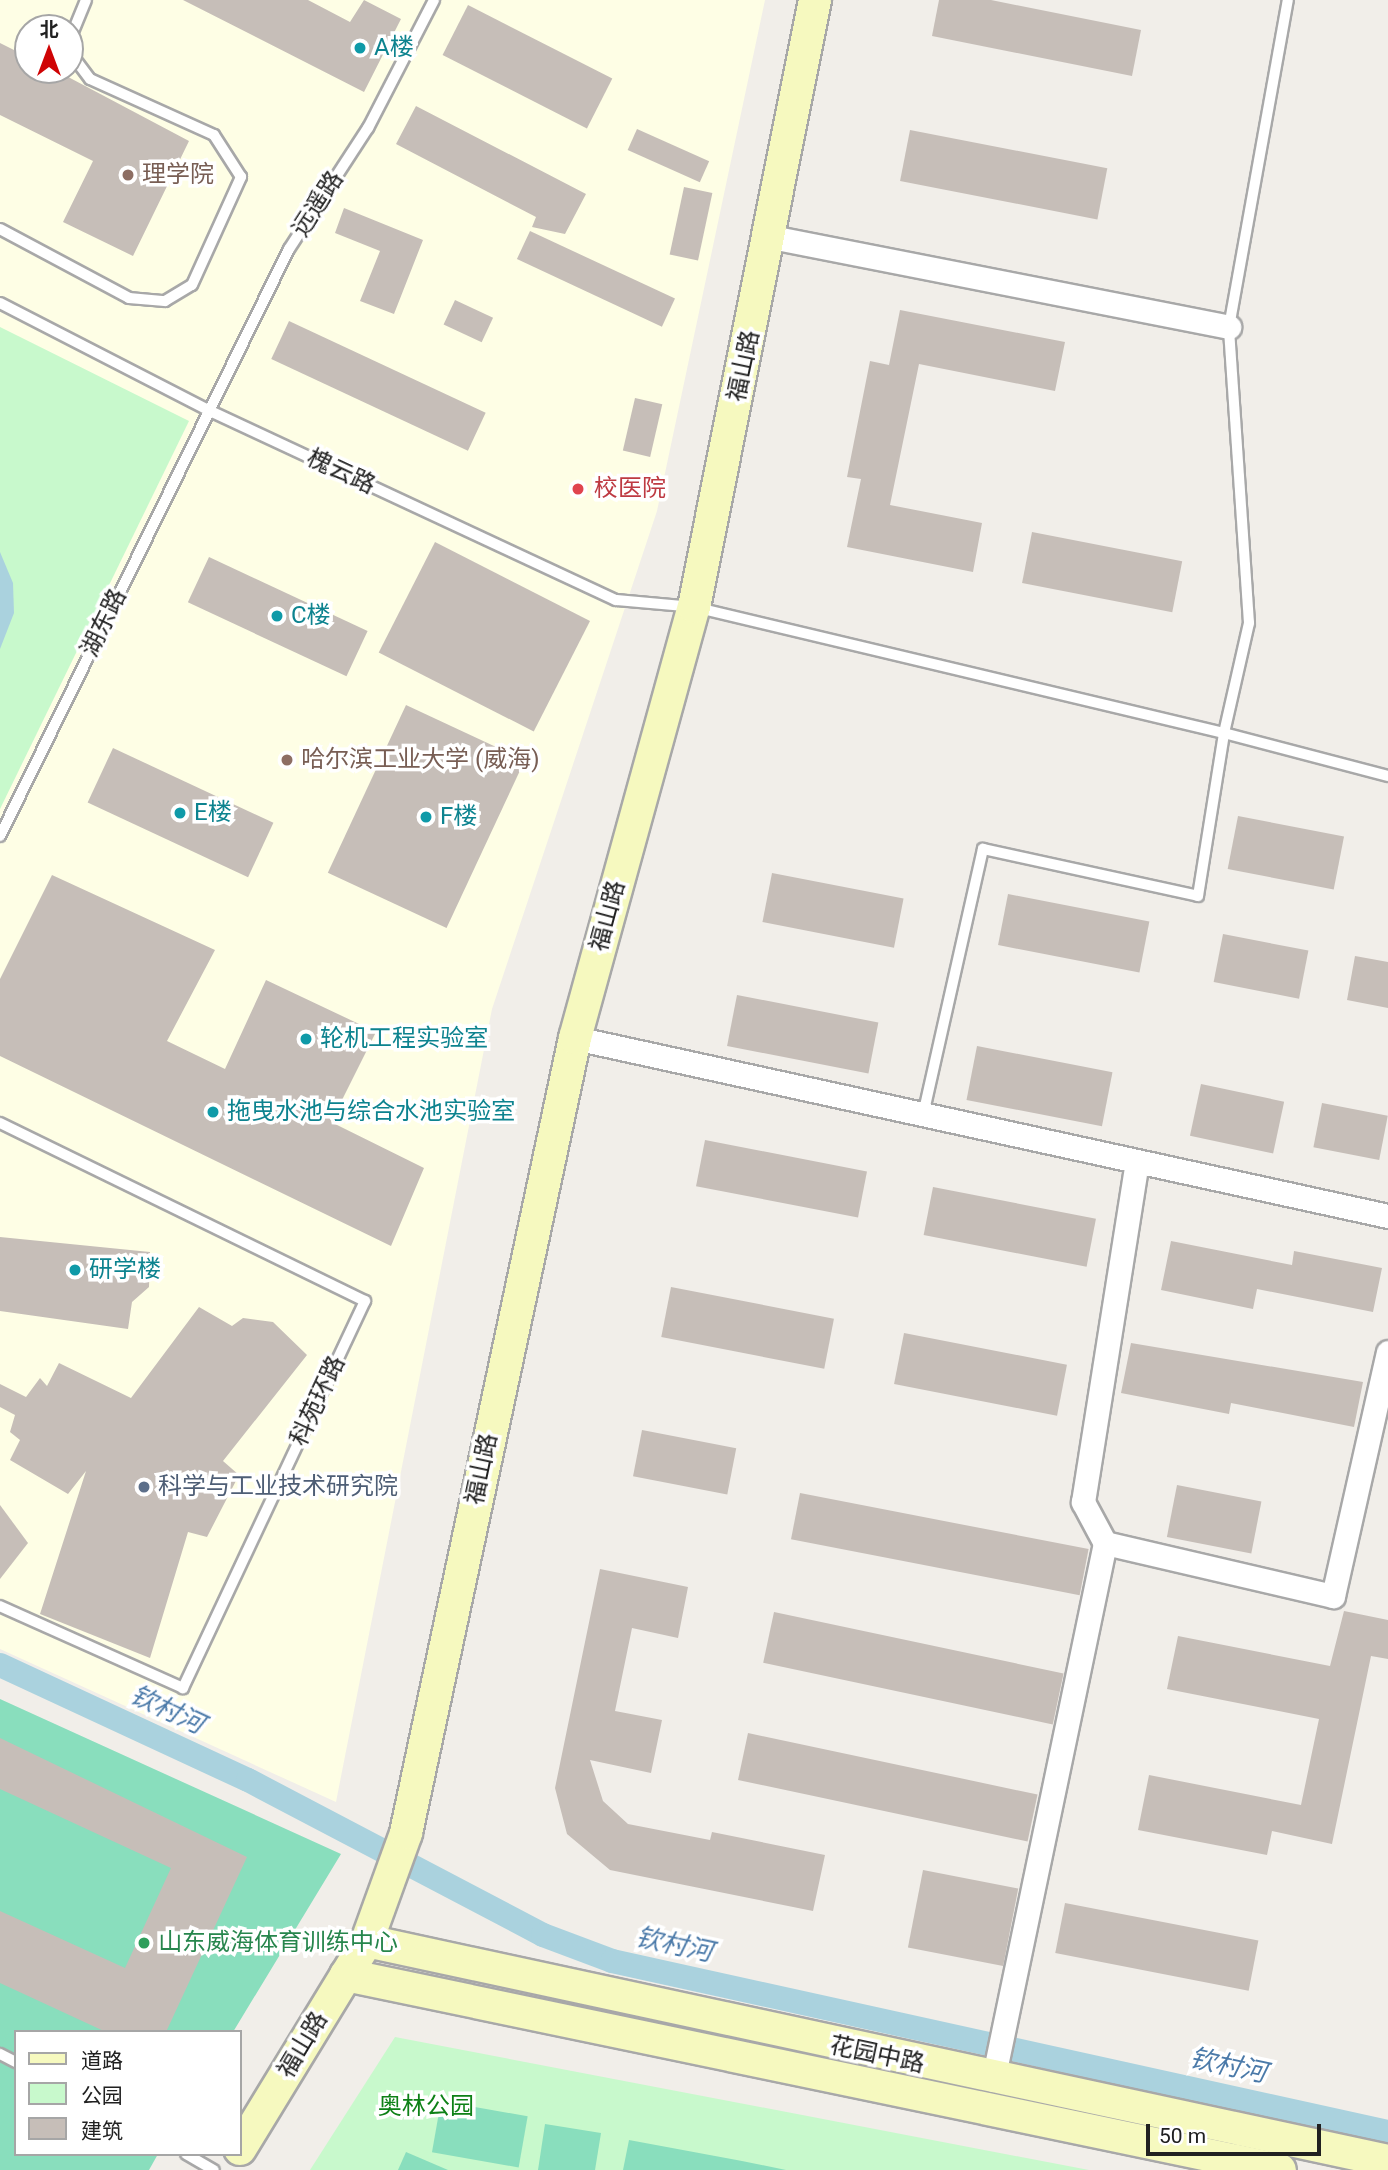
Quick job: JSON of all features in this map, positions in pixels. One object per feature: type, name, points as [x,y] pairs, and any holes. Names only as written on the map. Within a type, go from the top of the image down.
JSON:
[{"type":"main road","name":"福山路","points":[[242,2146],[367,1941],[406,1833],[575,1038],[694,607],[771,237],[815,0]]},
{"type":"main road","name":"花园中路","points":[[367,1941],[994,2070],[1388,2161]]},
{"type":"main road","points":[[346,1975],[1280,2170]]},
{"type":"street","points":[[771,237],[1230,327]]},
{"type":"street","points":[[575,1038],[1388,1216]]},
{"type":"street","points":[[994,2070],[1007,2024],[1105,1543],[1083,1502],[1137,1162]]},
{"type":"street","points":[[1105,1543],[1333,1596],[1388,1352]]},
{"type":"lane","name":"远遥路","points":[[208,410],[289,249],[368,128],[434,0]]},
{"type":"lane","points":[[923,1115],[983,849],[1198,896],[1224,733],[1249,623],[1230,327],[1288,0]]},
{"type":"lane","points":[[0,229],[129,298],[165,301],[192,285],[241,177],[214,135],[90,79],[84,71]]},
{"type":"lane","name":"槐云路","points":[[0,303],[208,410],[616,600],[694,607],[1224,733],[1388,776]]},
{"type":"lane","name":"湖东路","points":[[0,836],[208,410]]},
{"type":"lane","name":"科苑环路","points":[[0,1123],[365,1301],[183,1688],[0,1606]]},
{"type":"lane","points":[[190,2156],[214,2170]]},
{"type":"shaded area","name":"哈尔滨工业大学 (威海)","points":[[0,0],[765,0],[657,511],[492,1009],[336,1802],[0,1649]]},
{"type":"green space","points":[[0,327],[189,421],[0,809]]},
{"type":"green space","name":"山东威海体育训练中心","points":[[0,1699],[341,1854],[234,2030],[14,2030],[14,2156],[157,2156],[149,2170],[0,2170]]},
{"type":"green space","name":"奥林公园","points":[[395,2037],[1089,2170],[310,2170]]},
{"type":"green space","points":[[441,2101],[528,2116],[519,2167],[432,2152]]},
{"type":"green space","points":[[545,2124],[601,2133],[595,2170],[538,2170]]},
{"type":"green space","points":[[629,2140],[742,2161],[786,2170],[623,2170]]},
{"type":"green space","points":[[406,2152],[448,2170],[398,2170]]},
{"type":"water","points":[[0,552],[13,583],[14,613],[0,649]]},
{"type":"building","name":"A楼","points":[[183,0],[308,0],[350,22],[364,0],[401,19],[364,92]]},
{"type":"building","points":[[939,0],[991,0],[1141,30],[1132,76],[932,36]]},
{"type":"building","points":[[468,5],[612,79],[587,128],[443,55]]},
{"type":"building","points":[[0,43],[14,50],[14,84],[81,84],[189,141],[133,256],[63,222],[93,161],[0,115]]},
{"type":"building","points":[[416,106],[586,194],[565,234],[532,227],[536,217],[396,144]]},
{"type":"building","points":[[637,129],[709,161],[700,182],[628,150]]},
{"type":"building","points":[[910,130],[1107,168],[1097,219],[900,181]]},
{"type":"building","points":[[684,187],[712,193],[698,261],[670,254]]},
{"type":"building","points":[[344,208],[423,240],[394,314],[360,301],[380,251],[335,233]]},
{"type":"building","points":[[530,231],[675,299],[662,327],[517,259]]},
{"type":"building","points":[[455,300],[493,318],[482,342],[444,324]]},
{"type":"building","points":[[900,310],[1065,342],[1055,391],[919,364],[890,505],[982,523],[973,572],[847,547],[861,479],[847,477],[870,361],[889,365]]},
{"type":"building","points":[[289,321],[486,413],[468,451],[271,359]]},
{"type":"building","points":[[635,398],[662,404],[650,457],[623,451]]},
{"type":"building","points":[[1032,532],[1182,561],[1172,612],[1022,583]]},
{"type":"building","points":[[435,542],[590,621],[534,731],[379,652]]},
{"type":"building","name":"C楼","points":[[209,557],[368,631],[346,676],[188,602]]},
{"type":"building","name":"F楼","points":[[406,705],[525,760],[447,928],[328,873]]},
{"type":"building","name":"E楼","points":[[113,748],[273,823],[248,877],[88,802]]},
{"type":"building","points":[[1238,816],[1344,837],[1334,890],[1228,869]]},
{"type":"building","points":[[772,873],[904,899],[894,948],[762,922]]},
{"type":"building","name":"拖曳水池与综合水池实验室","points":[[52,875],[215,950],[167,1041],[225,1069],[266,980],[376,1032],[331,1122],[424,1168],[391,1246],[0,1056],[0,979]]},
{"type":"building","points":[[1008,894],[1149,921],[1139,973],[998,945]]},
{"type":"building","points":[[1223,934],[1308,951],[1299,999],[1214,982]]},
{"type":"building","points":[[1355,956],[1388,962],[1388,1008],[1347,1000]]},
{"type":"building","points":[[737,995],[878,1022],[868,1074],[727,1046]]},
{"type":"building","points":[[977,1046],[1112,1072],[1102,1126],[967,1100]]},
{"type":"building","points":[[1201,1084],[1284,1102],[1273,1154],[1190,1136]]},
{"type":"building","points":[[1322,1103],[1388,1116],[1379,1160],[1313,1147]]},
{"type":"building","points":[[705,1140],[867,1171],[858,1218],[696,1186]]},
{"type":"building","points":[[933,1187],[1096,1219],[1087,1267],[924,1235]]},
{"type":"building","name":"研学楼","points":[[0,1237],[150,1252],[149,1287],[132,1302],[128,1329],[0,1311]]},
{"type":"building","points":[[1171,1241],[1292,1265],[1294,1251],[1382,1268],[1373,1312],[1257,1289],[1253,1309],[1161,1290]]},
{"type":"building","points":[[671,1287],[834,1319],[824,1369],[661,1337]]},
{"type":"building","name":"科学与工业技术研究院","points":[[199,1307],[232,1326],[243,1318],[273,1322],[307,1355],[223,1461],[239,1475],[207,1537],[188,1532],[150,1658],[40,1614],[86,1471],[68,1494],[10,1460],[20,1440],[10,1432],[15,1415],[0,1407],[0,1384],[26,1397],[40,1378],[47,1386],[59,1363],[131,1398]]},
{"type":"building","points":[[904,1333],[1067,1365],[1057,1416],[894,1384]]},
{"type":"building","points":[[1131,1343],[1363,1382],[1354,1427],[1231,1403],[1229,1414],[1121,1393]]},
{"type":"building","points":[[642,1430],[736,1448],[727,1494],[633,1476]]},
{"type":"building","points":[[1177,1485],[1261,1501],[1251,1553],[1167,1537]]},
{"type":"building","points":[[800,1493],[1089,1549],[1080,1595],[791,1539]]},
{"type":"building","points":[[0,1505],[28,1543],[0,1579]]},
{"type":"building","points":[[600,1569],[688,1587],[678,1638],[632,1628],[615,1711],[662,1720],[651,1773],[590,1760],[603,1801],[628,1824],[710,1840],[712,1832],[825,1855],[813,1911],[610,1870],[567,1834],[555,1788]]},
{"type":"building","points":[[1344,1611],[1388,1620],[1388,1659],[1371,1656],[1332,1844],[1272,1831],[1267,1855],[1138,1830],[1149,1775],[1301,1805],[1319,1719],[1167,1689],[1178,1636],[1330,1666]]},
{"type":"building","points":[[774,1612],[1064,1674],[1053,1724],[763,1663]]},
{"type":"building","points":[[748,1733],[1038,1795],[1028,1841],[738,1780]]},
{"type":"building","points":[[0,1738],[247,1857],[167,2030],[102,2030],[0,1983],[0,1911],[125,1968],[171,1868],[0,1789]]},
{"type":"building","points":[[923,1870],[1018,1889],[1003,1966],[908,1948]]},
{"type":"building","points":[[1065,1903],[1258,1941],[1249,1991],[1055,1953]]},
{"type":"waterway","name":"钦村河","points":[[0,1665],[248,1780],[543,1935],[612,1961],[1388,2132]]},
{"type":"place","name":"A楼","points":[[360,48]]},
{"type":"place","name":"理学院","points":[[128,175]]},
{"type":"place","name":"校医院","points":[[578,489]]},
{"type":"place","name":"C楼","points":[[277,616]]},
{"type":"place","name":"哈尔滨工业大学 (威海)","points":[[287,760]]},
{"type":"place","name":"E楼","points":[[180,813]]},
{"type":"place","name":"F楼","points":[[426,817]]},
{"type":"place","name":"轮机工程实验室","points":[[306,1039]]},
{"type":"place","name":"拖曳水池与综合水池实验室","points":[[213,1112]]},
{"type":"place","name":"研学楼","points":[[75,1270]]},
{"type":"place","name":"科学与工业技术研究院","points":[[144,1487]]},
{"type":"place","name":"山东威海体育训练中心","points":[[144,1943]]}]
